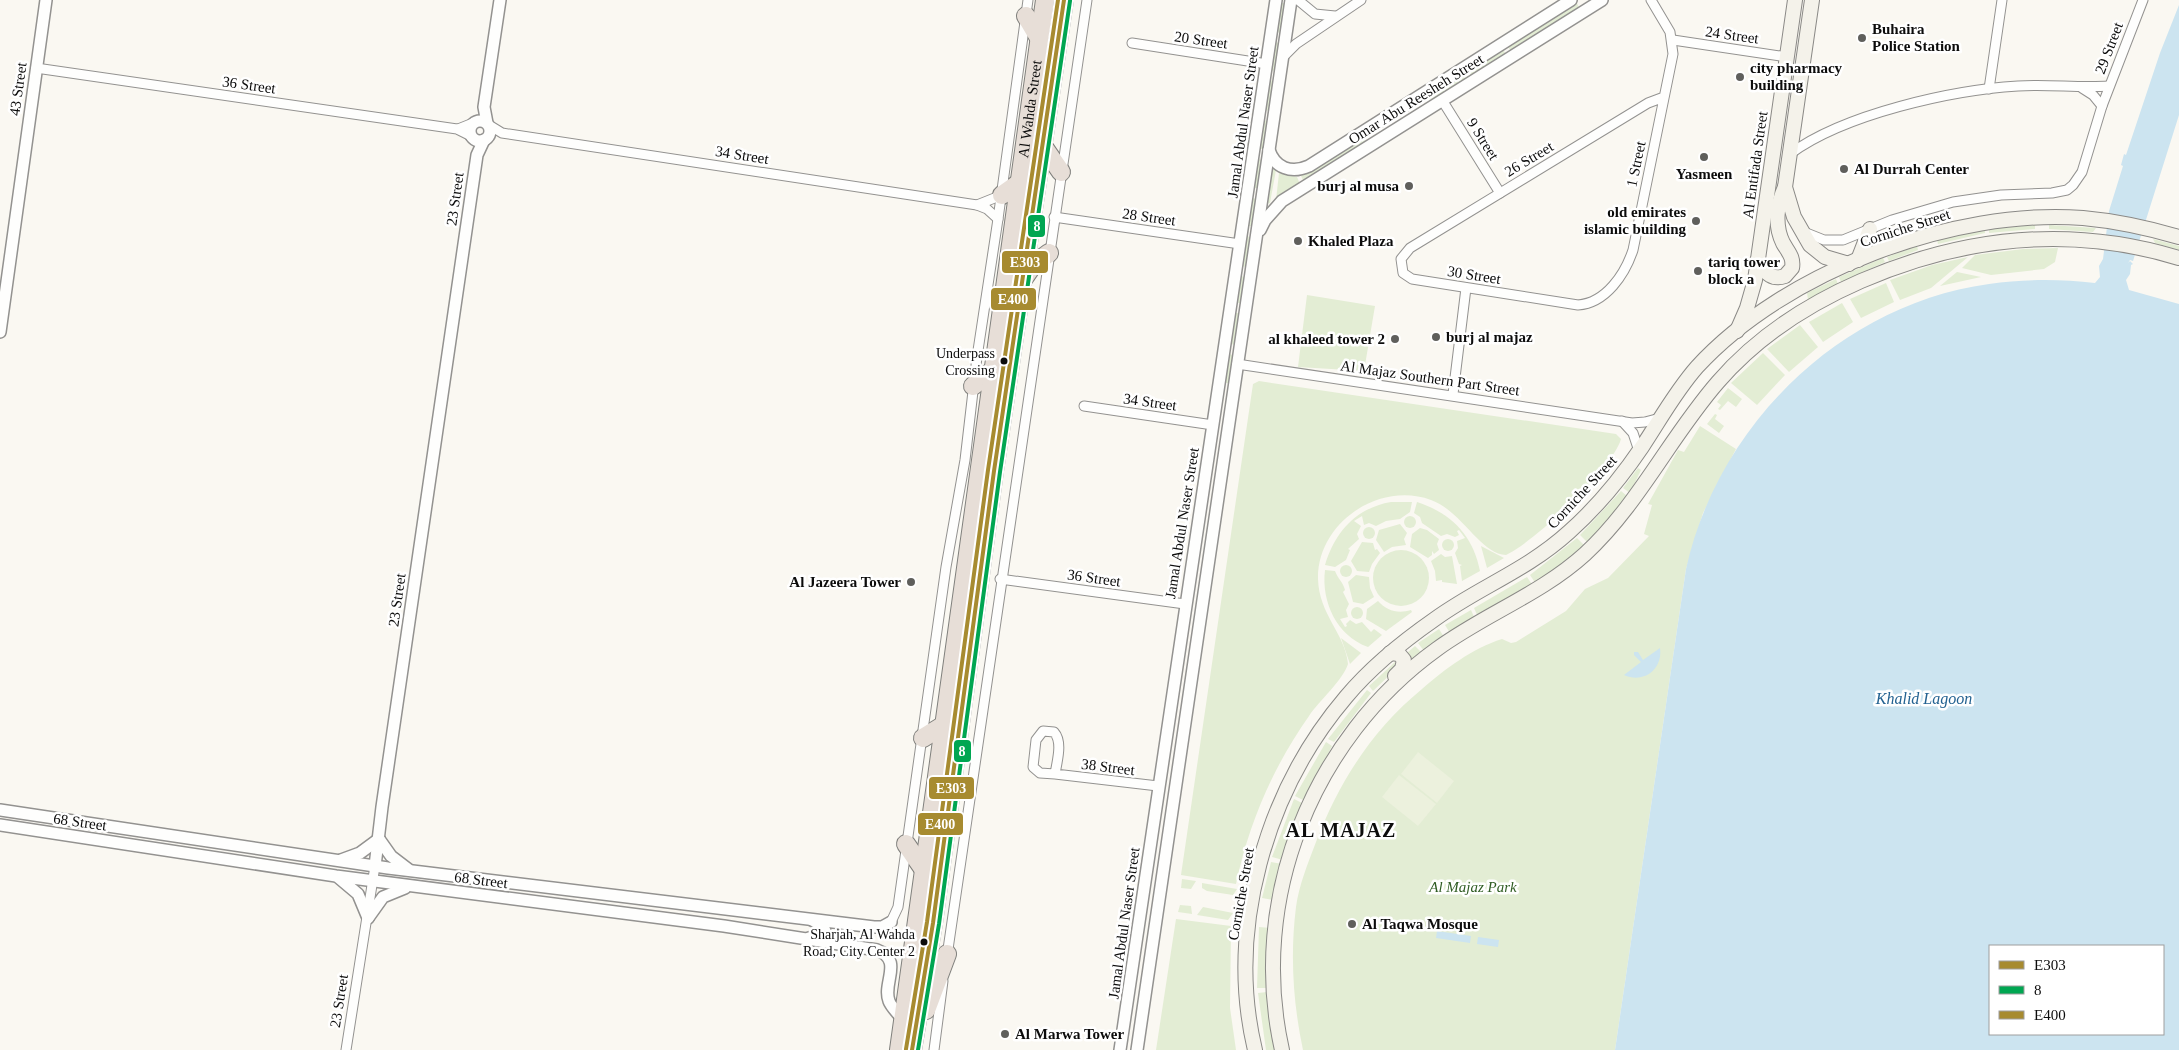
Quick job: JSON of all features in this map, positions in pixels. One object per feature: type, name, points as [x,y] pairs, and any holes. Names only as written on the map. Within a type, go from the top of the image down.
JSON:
[{"type":"highway","name":"Al Wahda Street","points":[[899,1050],[1045,0]]},
{"type":"highway","name":"Al Wahda Street","points":[[913,1043],[933,923],[1022,281],[1064,0]]},
{"type":"highway","points":[[1027,8],[1039,38]]},
{"type":"highway","points":[[1042,146],[1061,172]]},
{"type":"highway","points":[[1002,195],[1019,183]]},
{"type":"highway","points":[[1022,281],[1033,265],[1049,253]]},
{"type":"highway","points":[[973,386],[992,371]]},
{"type":"highway","points":[[922,738],[944,724]]},
{"type":"highway","points":[[906,844],[924,870]]},
{"type":"highway","points":[[913,1043],[947,954]]},
{"type":"main road","name":"Al Entifada Street","points":[[1737,331],[1752,289],[1795,0]]},
{"type":"main road","points":[[1757,260],[1767,274],[1774,278],[1785,276],[1792,268],[1792,257],[1781,240],[1778,225],[1779,201],[1785,186],[1812,0]]},
{"type":"main road","points":[[1785,186],[1791,210],[1801,232],[1810,245],[1820,254],[1854,262],[1870,229]]},
{"type":"main road","name":"Corniche Street","points":[[1255,1050],[1248,996],[1248,948],[1257,877],[1272,826],[1294,776],[1320,732],[1345,698],[1390,653],[1447,610],[1516,572],[1556,544],[1598,502],[1639,451],[1697,367],[1737,331],[1781,300],[1854,262],[1915,239],[1971,225],[2035,218],[2084,218],[2137,226],[2179,237]]},
{"type":"main road","points":[[1282,1050],[1274,1001],[1272,953],[1286,868],[1302,818],[1323,776],[1349,735],[1378,700],[1406,673],[1436,649],[1474,624],[1535,592],[1582,557],[1622,515],[1691,415],[1719,380],[1751,348],[1787,321],[1846,288],[1904,264],[1936,254],[2002,241],[2042,238],[2082,239],[2124,244],[2179,258]]},
{"type":"main road","points":[[1378,700],[1381,689],[1402,669],[1405,663],[1402,656],[1390,653]]},
{"type":"street","name":"43 Street","points":[[0,332],[46,0]]},
{"type":"street","points":[[480,130],[500,0]]},
{"type":"street","points":[[934,1050],[1000,579],[1087,0]]},
{"type":"street","name":"Jamal Abdul Naser Street","points":[[1120,1050],[1276,0]]},
{"type":"street","name":"Jamal Abdul Naser Street","points":[[1137,1050],[1291,0]]},
{"type":"street","points":[[1298,0],[1315,14],[1335,16]]},
{"type":"street","points":[[1282,58],[1296,44],[1335,16],[1362,0]]},
{"type":"street","name":"Omar Abu Reesheh Street","points":[[1269,149],[1271,156],[1280,166],[1291,170],[1303,168],[1571,0]]},
{"type":"street","name":"Omar Abu Reesheh Street","points":[[1256,236],[1265,220],[1282,201],[1602,0]]},
{"type":"street","points":[[1651,0],[1673,40]]},
{"type":"street","points":[[1989,89],[2002,0]]},
{"type":"street","name":"29 Street","points":[[2102,106],[2144,0]]},
{"type":"street","points":[[891,922],[898,907],[946,568],[965,460],[973,386],[1002,195],[1027,8]]},
{"type":"street","name":"24 Street","points":[[1673,40],[1787,57]]},
{"type":"street","name":"1 Street","points":[[1571,304],[1585,305],[1601,298],[1628,263],[1673,54],[1673,40]]},
{"type":"street","name":"20 Street","points":[[1132,43],[1266,64]]},
{"type":"street","name":"36 Street","points":[[36,68],[458,129],[480,130]]},
{"type":"street","points":[[1790,154],[1816,137],[1860,119],[1919,103],[1989,89],[2029,86],[2109,86]]},
{"type":"street","points":[[2080,86],[2093,95],[2102,106]]},
{"type":"street","name":"26 Street","points":[[1410,248],[1648,103],[1664,97]]},
{"type":"street","points":[[1378,141],[1375,135],[1377,129],[1409,110],[1415,98]]},
{"type":"street","name":"9 Street","points":[[1442,100],[1500,193]]},
{"type":"street","name":"Corniche Street","points":[[1801,232],[1824,240],[1837,241],[1849,239],[1892,220],[1953,202],[2001,195],[2052,193],[2067,190],[2082,172],[2102,106]]},
{"type":"street","name":"34 Street","points":[[480,130],[977,205],[987,209],[998,219]]},
{"type":"street","name":"23 Street","points":[[346,1050],[368,918],[480,130]]},
{"type":"street","points":[[977,205],[1002,195]]},
{"type":"street","name":"28 Street","points":[[1054,217],[1240,244]]},
{"type":"street","name":"30 Street","points":[[1410,248],[1403,255],[1400,264],[1406,276],[1466,288],[1571,304]]},
{"type":"street","points":[[1453,394],[1466,288]]},
{"type":"street","name":"Al Majaz Southern Part Street","points":[[1238,364],[1453,394],[1638,423],[1660,418]]},
{"type":"street","name":"34 Street","points":[[1084,406],[1212,425]]},
{"type":"street","points":[[1619,420],[1633,433],[1639,451]]},
{"type":"street","points":[[1212,425],[1218,430],[1215,462],[1222,464]]},
{"type":"street","points":[[1198,522],[1205,526],[1203,558],[1207,565]]},
{"type":"street","name":"36 Street","points":[[1000,579],[1185,604]]},
{"type":"street","name":"38 Street","points":[[1055,774],[1058,736],[1054,732],[1043,731],[1036,740],[1033,767],[1040,773],[1158,786]]},
{"type":"street","name":"68 Street","points":[[0,810],[375,866],[698,907],[874,928],[882,927],[891,922]]},
{"type":"street","name":"68 Street","points":[[0,825],[336,876],[724,926],[877,950],[885,955],[891,970],[889,1001],[903,1020]]},
{"type":"street","points":[[339,860],[360,853],[379,839],[391,856],[412,871]]},
{"type":"street","points":[[336,876],[346,882],[358,894],[368,918]]},
{"type":"street","points":[[368,918],[383,897],[409,886]]},
{"type":"street","points":[[550,904],[558,899],[570,897],[677,912],[689,911],[698,907]]},
{"type":"street","points":[[802,939],[821,936],[824,932],[821,925],[809,919]]},
{"type":"green space","points":[[1281,3],[1285,3],[1280,33],[1277,32]]},
{"type":"green space","points":[[1577,3],[1579,8],[1511,51],[1508,47]]},
{"type":"green space","points":[[1275,42],[1279,43],[1275,71],[1271,70]]},
{"type":"green space","points":[[1503,50],[1506,54],[1471,76],[1468,72]]},
{"type":"green space","points":[[1466,74],[1469,78],[1432,101],[1429,97]]},
{"type":"green space","points":[[1270,80],[1273,81],[1269,111],[1265,110]]},
{"type":"green space","points":[[1264,120],[1267,121],[1263,149],[1260,149]]},
{"type":"green space","points":[[1364,138],[1366,143],[1304,182],[1301,176]]},
{"type":"green space","points":[[1258,159],[1262,160],[1258,188],[1254,188]]},
{"type":"green space","points":[[1273,168],[1276,170],[1270,203],[1267,204]]},
{"type":"green space","points":[[1279,173],[1297,177],[1300,184],[1276,200]]},
{"type":"green space","points":[[1252,198],[1256,199],[1252,226],[1248,226]]},
{"type":"green space","points":[[2035,225],[2035,229],[1989,233],[1989,229]]},
{"type":"green space","points":[[2049,225],[2096,228],[2093,232],[2049,229]]},
{"type":"green space","points":[[1985,230],[1985,233],[1938,244],[1937,240]]},
{"type":"green space","points":[[1247,236],[1250,237],[1246,267],[1242,266]]},
{"type":"green space","points":[[2153,239],[2179,246],[2179,250],[2155,243]]},
{"type":"green space","points":[[1917,246],[1918,250],[1889,261],[1887,257]]},
{"type":"green space","points":[[2058,248],[2055,262],[2044,269],[1991,275],[1962,268],[1975,255],[2023,249]]},
{"type":"green space","points":[[1968,257],[1931,288],[1900,300],[1890,280],[1932,265]]},
{"type":"green space","points":[[1883,258],[1885,262],[1841,282],[1839,277]]},
{"type":"green space","points":[[1957,272],[1981,277],[1940,286]]},
{"type":"green space","points":[[1241,276],[1245,277],[1241,303],[1237,303]]},
{"type":"green space","points":[[1836,279],[1838,284],[1808,300],[1807,293]]},
{"type":"green space","points":[[1886,283],[1894,302],[1861,318],[1850,299]]},
{"type":"green space","points":[[1307,295],[1375,306],[1364,371],[1298,367]]},
{"type":"green space","points":[[1842,303],[1853,322],[1823,342],[1809,322]]},
{"type":"green space","points":[[1236,313],[1239,313],[1235,345],[1231,344]]},
{"type":"green space","points":[[1800,325],[1818,347],[1789,372],[1767,349]]},
{"type":"green space","points":[[1763,353],[1785,375],[1757,405],[1731,383]]},
{"type":"green space","points":[[1229,354],[1233,355],[1229,383],[1225,383]]},
{"type":"green space","points":[[1259,381],[1616,434],[1621,439],[1604,468],[1571,503],[1535,535],[1506,555],[1488,548],[1442,505],[1431,500],[1411,496],[1391,496],[1372,502],[1355,511],[1340,524],[1328,540],[1320,559],[1318,579],[1319,592],[1327,614],[1342,643],[1348,664],[1336,684],[1313,710],[1284,755],[1255,817],[1236,884],[1181,875],[1253,384]]},
{"type":"green space","points":[[1728,388],[1742,399],[1736,407],[1728,401],[1720,410],[1718,409],[1721,405],[1717,402]]},
{"type":"green space","points":[[1715,414],[1717,415],[1715,419],[1724,426],[1719,433],[1707,424]]},
{"type":"green space","name":"Al Majaz Park","points":[[1700,426],[1736,449],[1703,513],[1686,569],[1615,1050],[1303,1050],[1297,1015],[1293,961],[1297,899],[1307,866],[1325,820],[1346,778],[1359,758],[1388,722],[1431,681],[1480,648],[1502,639],[1511,643],[1516,642],[1566,611],[1585,589],[1608,578],[1649,536],[1644,534],[1652,505],[1648,504],[1678,450],[1684,452]]},
{"type":"green space","points":[[1638,468],[1641,470],[1630,493],[1623,488]]},
{"type":"green space","points":[[1621,491],[1627,496],[1588,543],[1580,535]]},
{"type":"green space","points":[[1391,502],[1412,502],[1410,512],[1400,519],[1386,521],[1376,526],[1369,523],[1364,525],[1362,516],[1354,521],[1361,526],[1357,534],[1359,539],[1348,549],[1350,550],[1346,560],[1335,567],[1325,565],[1335,542],[1349,523],[1367,510]]},
{"type":"green space","points":[[1417,502],[1440,512],[1459,527],[1472,547],[1480,571],[1462,581],[1460,566],[1462,565],[1459,564],[1455,553],[1458,548],[1457,541],[1465,538],[1459,530],[1457,531],[1459,535],[1455,537],[1447,534],[1441,536],[1422,523],[1420,517],[1414,513]]},
{"type":"green space","points":[[1410,516],[1416,522],[1410,528],[1404,522]]},
{"type":"green space","points":[[1400,524],[1407,533],[1404,539],[1406,545],[1392,547],[1384,552],[1376,540],[1379,530]]},
{"type":"green space","points":[[1369,527],[1375,533],[1369,539],[1363,533]]},
{"type":"green space","points":[[1420,528],[1427,530],[1439,539],[1437,544],[1439,550],[1434,554],[1432,551],[1432,555],[1428,558],[1410,547],[1412,534]]},
{"type":"green space","points":[[1577,538],[1585,546],[1536,584],[1530,575]]},
{"type":"green space","points":[[1448,539],[1454,545],[1448,551],[1442,545]]},
{"type":"green space","points":[[1362,542],[1373,543],[1375,550],[1377,549],[1380,553],[1369,572],[1357,571],[1351,561]]},
{"type":"green space","points":[[1481,546],[1504,558],[1487,568]]},
{"type":"green space","points":[[1401,550],[1412,552],[1421,558],[1427,567],[1429,578],[1427,589],[1421,598],[1412,604],[1401,606],[1390,604],[1381,598],[1375,589],[1373,578],[1375,567],[1381,558],[1390,552]]},
{"type":"green space","points":[[1441,554],[1445,557],[1452,556],[1457,584],[1442,582],[1442,580],[1436,581],[1431,561]]},
{"type":"green space","points":[[1346,565],[1352,571],[1346,577],[1340,571]]},
{"type":"green space","points":[[1325,570],[1335,571],[1344,587],[1345,590],[1343,592],[1349,604],[1346,610],[1348,617],[1340,619],[1345,627],[1350,620],[1356,624],[1362,622],[1371,632],[1374,629],[1382,635],[1368,647],[1348,635],[1333,616],[1326,594]]},
{"type":"green space","points":[[1356,575],[1369,577],[1370,588],[1374,597],[1363,604],[1353,602],[1348,582]]},
{"type":"green space","points":[[1527,577],[1533,586],[1478,617],[1474,608]]},
{"type":"green space","points":[[1378,601],[1393,611],[1411,610],[1412,612],[1386,631],[1366,619],[1367,609]]},
{"type":"green space","points":[[1357,607],[1363,613],[1357,619],[1351,613]]},
{"type":"green space","points":[[1471,610],[1475,619],[1450,633],[1445,625]]},
{"type":"green space","points":[[1439,629],[1444,637],[1424,651],[1418,643]]},
{"type":"green space","points":[[1341,638],[1361,653],[1350,664]]},
{"type":"green space","points":[[1415,646],[1422,653],[1412,661],[1407,653]]},
{"type":"green space","points":[[1396,661],[1400,665],[1373,691],[1369,686]]},
{"type":"green space","points":[[1367,690],[1371,693],[1334,742],[1328,739]]},
{"type":"green space","points":[[1326,742],[1332,746],[1305,801],[1295,796]]},
{"type":"green space","points":[[1418,752],[1454,781],[1437,803],[1401,774]]},
{"type":"green space","points":[[1399,775],[1436,804],[1418,826],[1382,797]]},
{"type":"green space","points":[[1294,799],[1304,804],[1283,860],[1272,857]]},
{"type":"green space","points":[[1271,862],[1282,864],[1274,900],[1262,898]]},
{"type":"green space","points":[[1182,879],[1196,881],[1191,889],[1181,888]]},
{"type":"green space","points":[[1202,883],[1237,889],[1233,895],[1207,891],[1202,888]]},
{"type":"green space","points":[[1180,905],[1191,906],[1192,914],[1178,912]]},
{"type":"green space","points":[[1203,907],[1233,913],[1228,920],[1197,915]]},
{"type":"green space","points":[[1176,919],[1231,926],[1230,1008],[1236,1050],[1156,1050]]},
{"type":"green space","points":[[1259,927],[1271,928],[1268,988],[1257,988]]},
{"type":"green space","points":[[1267,992],[1277,1050],[1266,1050],[1258,993]]},
{"type":"water","name":"Khalid Lagoon","points":[[2179,5],[2179,115],[2133,261],[2130,260],[2128,263],[2130,261],[2133,264],[2126,280],[2129,290],[2179,304],[2179,1050],[1615,1050],[1686,569],[1702,516],[1726,466],[1757,420],[1794,380],[1837,345],[1884,317],[1935,296],[1989,284],[2042,280],[2095,283],[2100,277],[2099,266],[2103,259],[2109,211],[2123,166],[2121,165],[2124,154],[2126,155],[2160,53]]},
{"type":"water","points":[[1660,648],[1658,662],[1651,673],[1638,678],[1624,675],[1641,662],[1634,655],[1634,652],[1638,652],[1643,660]]},
{"type":"water","points":[[1437,931],[1471,936],[1470,943],[1436,938]]},
{"type":"water","points":[[1478,937],[1499,940],[1498,947],[1477,944]]},
{"type":"transit line","name":"E400","points":[[906,1049],[927,922],[988,470],[1058,0]]},
{"type":"transit line","name":"E303","points":[[912,1050],[933,923],[994,471],[1064,0]]},
{"type":"transit line","name":"8","points":[[918,1050],[939,924],[1000,472],[1070,1]]},
{"type":"place","name":"Buhaira Police Station","points":[[1862,38]]},
{"type":"place","name":"city pharmacy building","points":[[1740,77]]},
{"type":"place","name":"Yasmeen","points":[[1704,157]]},
{"type":"place","name":"Al Durrah Center","points":[[1844,169]]},
{"type":"place","name":"burj al musa","points":[[1409,186]]},
{"type":"place","name":"old emirates islamic building","points":[[1696,221]]},
{"type":"place","name":"Khaled Plaza","points":[[1298,241]]},
{"type":"place","name":"tariq tower block a","points":[[1698,271]]},
{"type":"place","name":"burj al majaz","points":[[1436,337]]},
{"type":"place","name":"al khaleed tower 2","points":[[1395,339]]},
{"type":"place","name":"Underpass Crossing","points":[[1004,361]]},
{"type":"place","name":"Al Jazeera Tower","points":[[911,582]]},
{"type":"place","name":"Al Taqwa Mosque","points":[[1352,924]]},
{"type":"place","name":"Sharjah, Al Wahda Road, City Center 2","points":[[924,942]]},
{"type":"place","name":"Al Marwa Tower","points":[[1005,1034]]},
{"type":"district","name":"AL MAJAZ","points":[[1341,830]]}]
